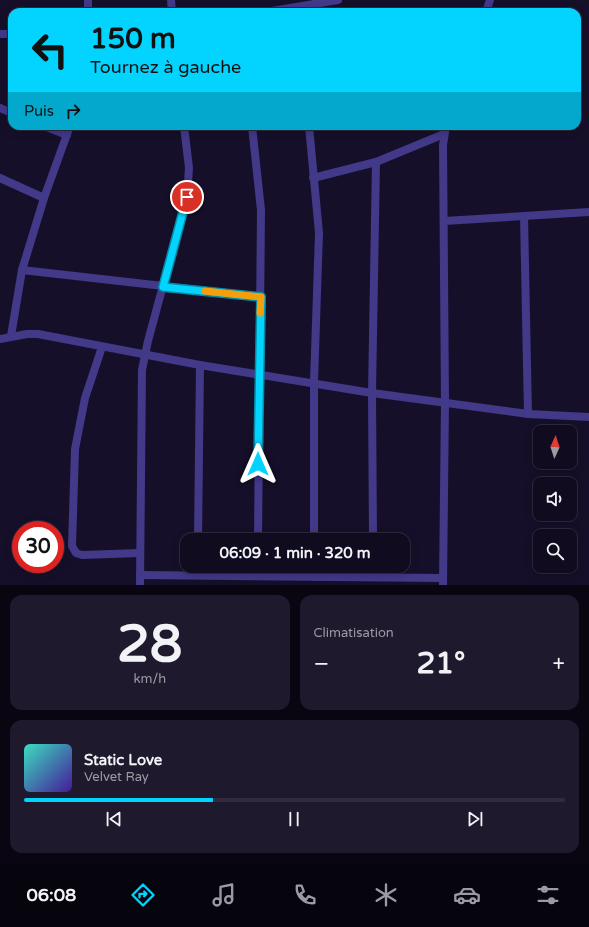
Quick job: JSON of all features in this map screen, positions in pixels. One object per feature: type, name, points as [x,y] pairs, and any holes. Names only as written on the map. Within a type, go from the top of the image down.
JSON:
[{"type":"street","points":[[290,8],[338,0]]},
{"type":"street","points":[[54,130],[67,135]]},
{"type":"street","points":[[11,336],[22,270],[44,198],[69,130]]},
{"type":"street","points":[[140,585],[142,384],[145,355],[187,197],[189,168],[184,130]]},
{"type":"street","points":[[252,130],[261,210],[258,533]]},
{"type":"street","points":[[309,130],[319,233],[314,382],[314,533]]},
{"type":"street","points":[[140,575],[373,577],[443,582],[445,402],[445,130],[376,162],[313,178]]},
{"type":"street","points":[[373,533],[372,393],[376,162]]},
{"type":"street","points":[[0,178],[44,198]]},
{"type":"street","points":[[444,221],[589,212]]},
{"type":"street","points":[[524,216],[528,414]]},
{"type":"street","points":[[22,270],[261,297]]},
{"type":"street","points":[[0,339],[11,336],[38,334],[200,365],[259,373],[372,393],[528,414],[589,417]]},
{"type":"street","points":[[102,347],[86,398],[75,449],[72,546],[76,553],[82,555],[140,553]]},
{"type":"street","points":[[198,533],[200,365]]},
{"type":"slow traffic","points":[[205,291],[261,297],[260,313]]},
{"type":"route","points":[[187,197],[163,287],[261,297],[258,464]]}]
